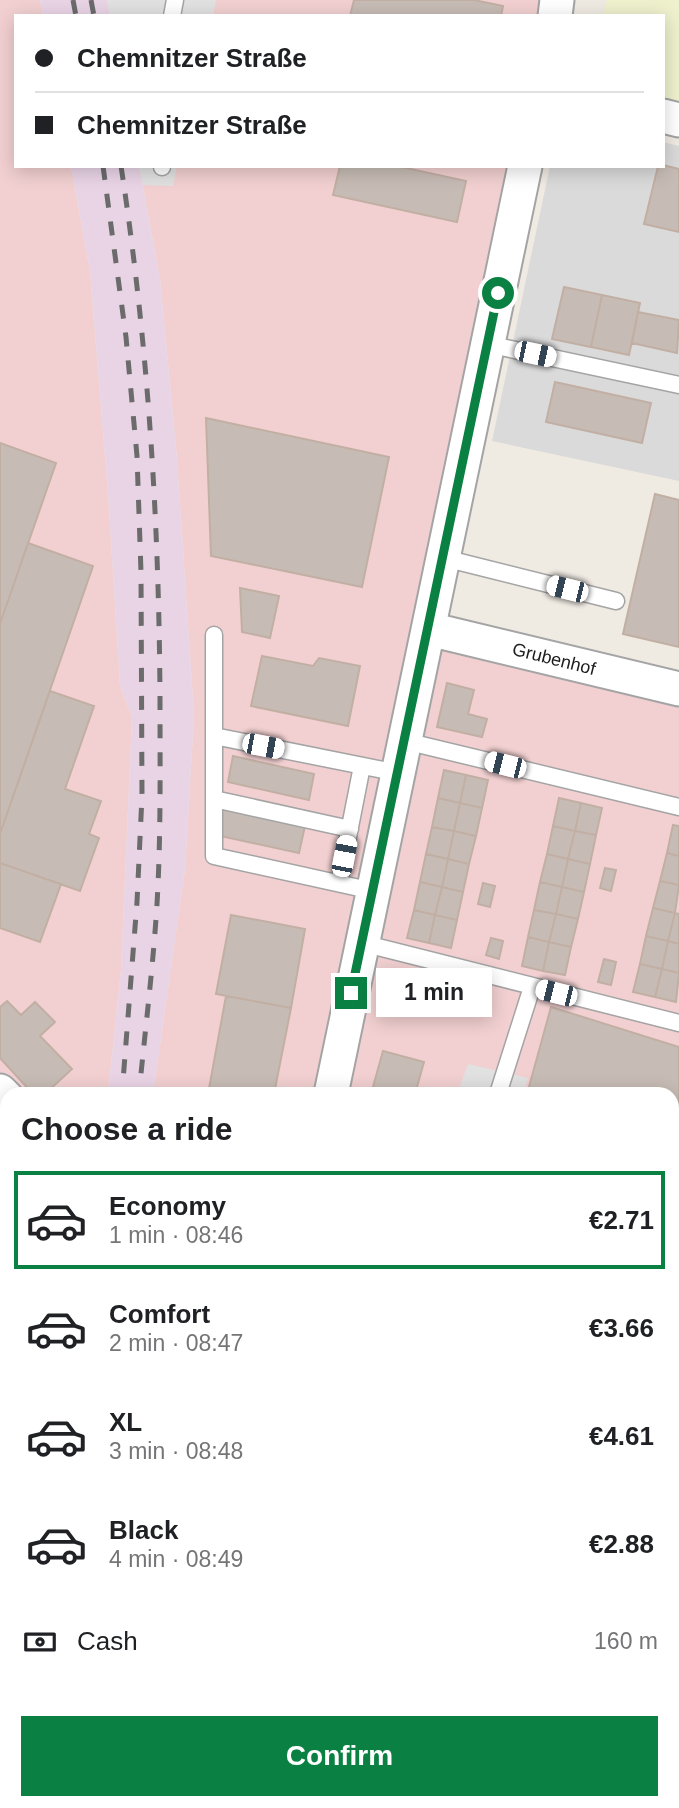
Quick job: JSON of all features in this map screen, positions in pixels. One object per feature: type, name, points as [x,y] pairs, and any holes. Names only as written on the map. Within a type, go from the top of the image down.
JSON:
[{"type":"street","points":[[332,1087],[525,168]]},
{"type":"street","name":"Grubenhof","points":[[429,629],[679,689]]},
{"type":"lane","points":[[487,344],[679,385]]},
{"type":"lane","points":[[444,558],[617,601]]},
{"type":"lane","points":[[214,635],[214,856],[373,891]]},
{"type":"lane","points":[[214,736],[398,773]]},
{"type":"lane","points":[[405,741],[679,807]]},
{"type":"lane","points":[[339,883],[362,766]]},
{"type":"lane","points":[[214,799],[350,829]]},
{"type":"lane","points":[[362,943],[679,1023]]},
{"type":"lane","points":[[500,1087],[532,987]]},
{"type":"shaded area","points":[[0,0],[40,0],[43,14],[14,14],[14,168],[71,168],[90,271],[120,685],[132,717],[121,970],[109,1087],[0,1087]]},
{"type":"shaded area","points":[[40,0],[107,0],[110,14],[43,14]]},
{"type":"shaded area","points":[[107,0],[544,0],[541,14],[110,14]]},
{"type":"shaded area","points":[[107,0],[216,0],[213,14],[110,14]]},
{"type":"shaded area","points":[[665,142],[679,146],[679,481],[492,441],[550,168],[665,168]]},
{"type":"shaded area","points":[[71,168],[139,168],[160,279],[177,459],[194,716],[185,869],[154,1087],[109,1087],[121,970],[132,717],[120,685],[90,271]]},
{"type":"shaded area","points":[[139,168],[510,168],[319,1087],[154,1087],[185,869],[194,716],[177,459],[160,279]]},
{"type":"shaded area","points":[[139,168],[177,168],[173,186],[143,185]]},
{"type":"shaded area","points":[[429,629],[679,689],[679,1087],[326,1087]]},
{"type":"shaded area","points":[[468,1064],[528,1078],[525,1087],[460,1087]]},
{"type":"green space","points":[[607,0],[679,0],[679,104],[665,101],[665,14],[604,14]]},
{"type":"building","points":[[354,0],[474,0],[503,6],[501,14],[350,14]]},
{"type":"building","points":[[665,166],[679,169],[679,232],[644,224],[658,168],[665,168]]},
{"type":"building","points":[[340,168],[406,168],[466,181],[457,222],[333,195]]},
{"type":"building","points":[[564,287],[602,295],[591,347],[552,339]]},
{"type":"building","points":[[602,295],[640,303],[629,355],[591,347]]},
{"type":"building","points":[[638,312],[679,320],[677,353],[632,343]]},
{"type":"building","points":[[555,382],[651,403],[642,443],[546,422]]},
{"type":"building","points":[[206,418],[389,457],[362,587],[211,556]]},
{"type":"building","points":[[0,443],[56,463],[0,624]]},
{"type":"building","points":[[655,494],[679,500],[679,647],[623,634]]},
{"type":"building","points":[[28,543],[93,566],[0,834],[0,624]]},
{"type":"building","points":[[240,588],[279,596],[270,638],[242,632]]},
{"type":"building","points":[[262,656],[313,666],[319,658],[360,666],[348,726],[251,706]]},
{"type":"building","points":[[447,683],[474,690],[468,714],[487,719],[482,737],[437,727]]},
{"type":"building","points":[[50,691],[94,706],[65,789],[101,801],[89,834],[99,838],[80,891],[0,863],[0,834]]},
{"type":"building","points":[[233,756],[314,774],[309,800],[228,782]]},
{"type":"building","points":[[444,770],[466,775],[460,803],[438,798]]},
{"type":"building","points":[[466,775],[488,780],[482,808],[460,803]]},
{"type":"building","points":[[438,798],[460,803],[454,831],[432,827]]},
{"type":"building","points":[[559,798],[581,803],[575,831],[553,826]]},
{"type":"building","points":[[460,803],[482,808],[476,836],[454,831]]},
{"type":"building","points":[[581,803],[602,808],[596,835],[575,831]]},
{"type":"building","points":[[223,807],[305,826],[299,853],[216,835]]},
{"type":"building","points":[[673,825],[679,826],[679,856],[667,853]]},
{"type":"building","points":[[553,826],[575,831],[568,859],[547,854]]},
{"type":"building","points":[[432,827],[454,831],[448,859],[426,854]]},
{"type":"building","points":[[454,831],[476,836],[469,864],[448,859]]},
{"type":"building","points":[[575,831],[596,835],[590,864],[568,859]]},
{"type":"building","points":[[667,853],[679,856],[679,885],[660,881]]},
{"type":"building","points":[[426,854],[448,859],[442,887],[420,882]]},
{"type":"building","points":[[547,854],[568,859],[562,887],[540,882]]},
{"type":"building","points":[[448,859],[469,864],[463,892],[442,887]]},
{"type":"building","points":[[568,859],[590,864],[584,892],[562,887]]},
{"type":"building","points":[[0,863],[61,884],[40,942],[0,928]]},
{"type":"building","points":[[605,868],[616,870],[611,891],[600,888]]},
{"type":"building","points":[[660,881],[679,885],[675,913],[653,908]]},
{"type":"building","points":[[420,882],[442,887],[435,915],[414,910]]},
{"type":"building","points":[[540,882],[562,887],[556,914],[534,910]]},
{"type":"building","points":[[483,883],[495,886],[490,907],[478,904]]},
{"type":"building","points":[[442,887],[463,892],[457,920],[435,915]]},
{"type":"building","points":[[562,887],[584,892],[578,919],[556,914]]},
{"type":"building","points":[[653,908],[675,913],[668,941],[646,936]]},
{"type":"building","points":[[414,910],[435,915],[429,943],[407,938]]},
{"type":"building","points":[[534,910],[556,914],[549,942],[528,937]]},
{"type":"building","points":[[675,913],[679,914],[679,944],[668,941]]},
{"type":"building","points":[[556,914],[578,919],[571,947],[549,942]]},
{"type":"building","points":[[231,915],[305,929],[291,1008],[216,994]]},
{"type":"building","points":[[435,915],[457,920],[451,948],[429,943]]},
{"type":"building","points":[[646,936],[668,941],[662,969],[640,964]]},
{"type":"building","points":[[528,937],[549,942],[543,971],[522,966]]},
{"type":"building","points":[[491,938],[503,941],[499,959],[486,955]]},
{"type":"building","points":[[668,941],[679,944],[679,973],[662,969]]},
{"type":"building","points":[[549,942],[571,947],[565,975],[543,971]]},
{"type":"building","points":[[604,959],[616,962],[611,985],[598,982]]},
{"type":"building","points":[[640,964],[662,969],[655,997],[633,992]]},
{"type":"building","points":[[662,969],[679,973],[676,1002],[655,997]]},
{"type":"building","points":[[226,996],[291,1008],[275,1087],[209,1087]]},
{"type":"building","points":[[7,1001],[21,1015],[35,1002],[55,1022],[40,1036],[72,1069],[53,1087],[27,1087],[0,1058],[0,1007]]},
{"type":"building","points":[[551,1007],[679,1047],[679,1087],[529,1087]]},
{"type":"building","points":[[383,1051],[424,1062],[417,1087],[373,1087]]},
{"type":"railway","points":[[73,0],[76,14]]},
{"type":"railway","points":[[91,0],[94,14]]},
{"type":"railway","points":[[103,168],[126,337],[137,456],[141,572],[142,796],[123,1087]]},
{"type":"railway","points":[[121,168],[145,365],[159,631],[158,878],[140,1087]]},
{"type":"route","points":[[351,993],[498,293]]}]
